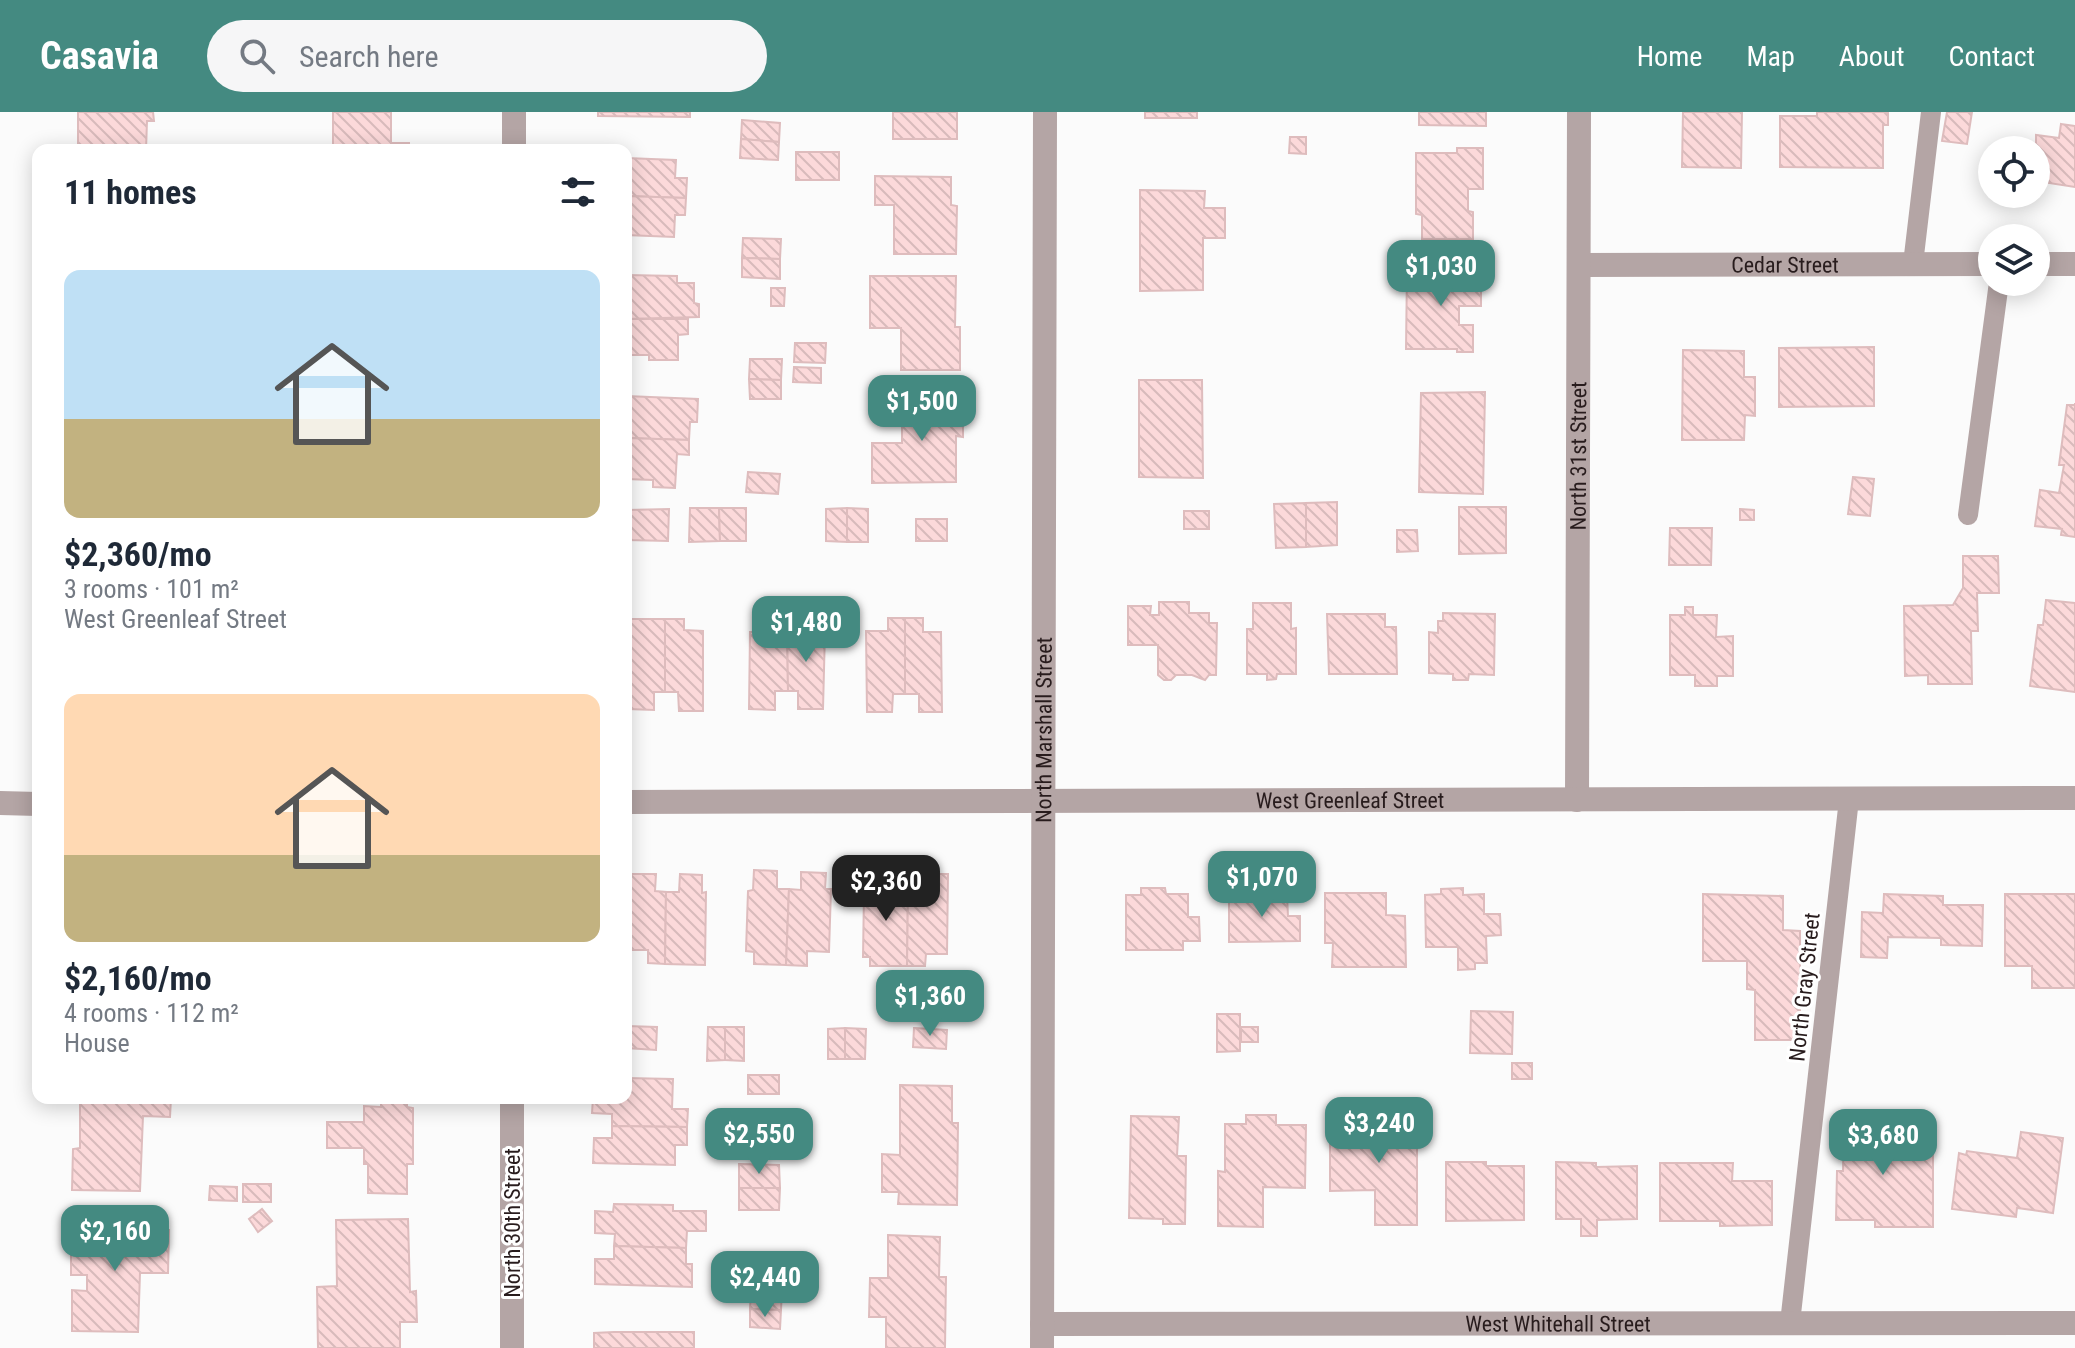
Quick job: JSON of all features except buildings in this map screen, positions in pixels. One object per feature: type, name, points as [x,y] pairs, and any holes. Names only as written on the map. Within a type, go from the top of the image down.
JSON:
[{"type":"street","points":[[514,112],[514,144]]},
{"type":"street","name":"North Marshall Street","points":[[1042,1336],[1045,112]]},
{"type":"street","name":"North 31st Street","points":[[1577,800],[1579,112]]},
{"type":"street","name":"Cedar Street","points":[[1579,265],[1978,264]]},
{"type":"street","points":[[2050,264],[2075,264]]},
{"type":"street","name":"West Greenleaf Street","points":[[632,802],[2075,798]]},
{"type":"street","points":[[0,803],[32,804]]},
{"type":"street","name":"North 30th Street","points":[[512,1104],[512,1348]]},
{"type":"street","name":"West Whitehall Street","points":[[1042,1336],[1790,1323],[2075,1323]]},
{"type":"lane","points":[[1913,264],[1931,112]]},
{"type":"lane","points":[[1968,515],[1997,296]]},
{"type":"lane","name":"North Gray Street","points":[[1790,1323],[1849,799]]}]
